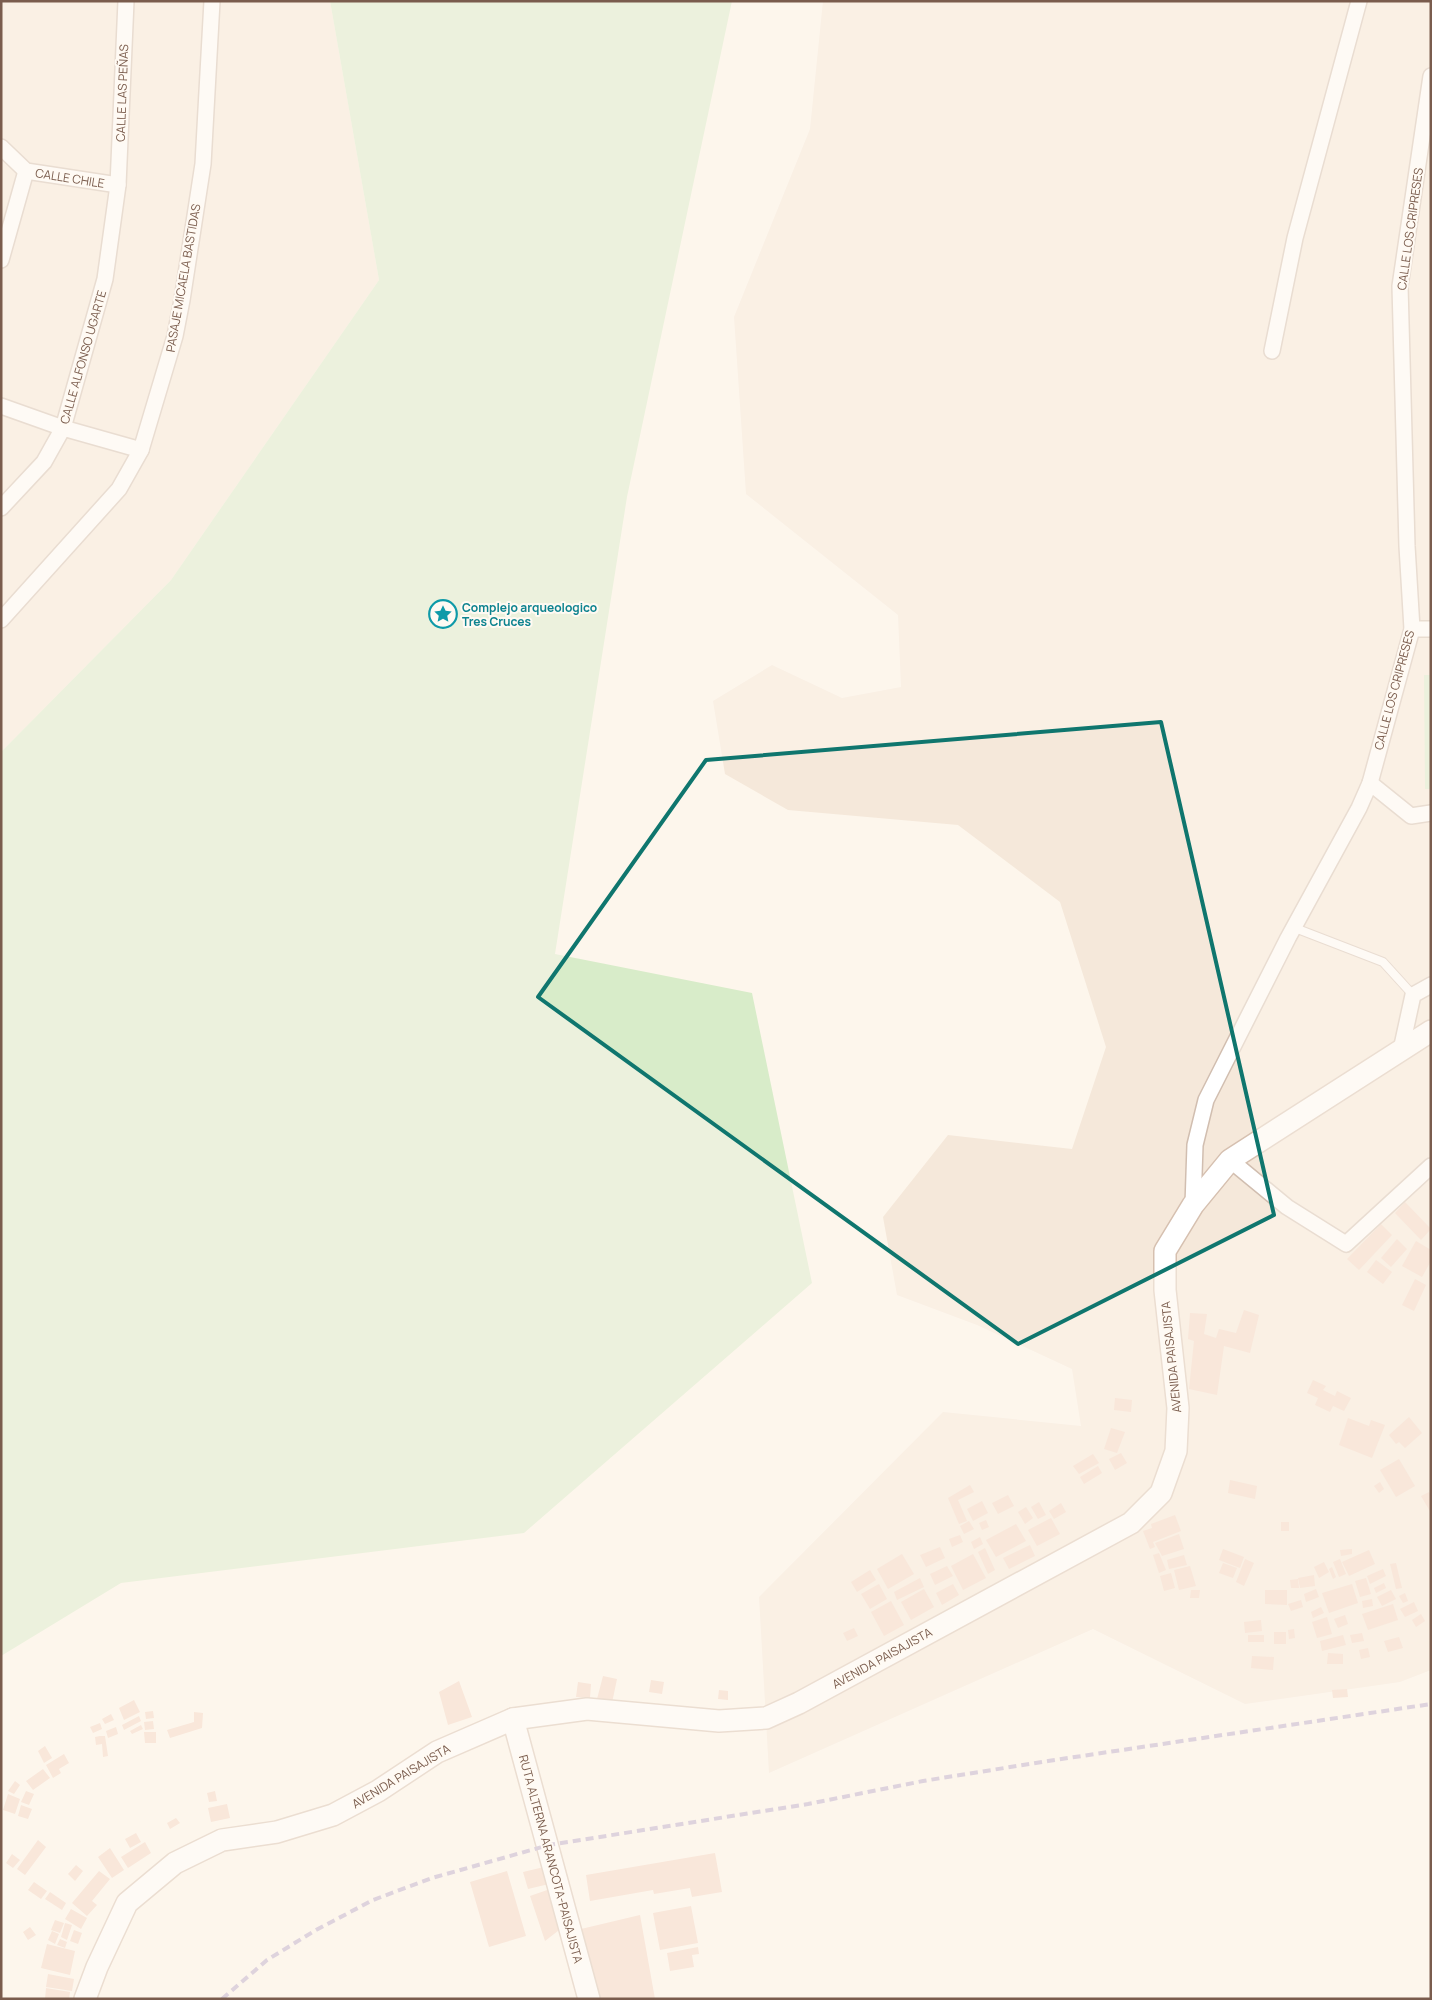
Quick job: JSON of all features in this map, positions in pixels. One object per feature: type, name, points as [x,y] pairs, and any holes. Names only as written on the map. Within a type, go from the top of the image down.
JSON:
[{"type":"main road","name":"AVENIDA PAISAJISTA","points":[[85,1999],[97,1967],[127,1903],[175,1863],[222,1840],[277,1832],[333,1815],[378,1792],[437,1752],[513,1719],[587,1709],[719,1722],[766,1718],[799,1703],[1131,1523],[1161,1493],[1176,1451],[1178,1408],[1165,1290],[1165,1251],[1193,1205],[1230,1160],[1431,1031]]},
{"type":"main road","name":"RUTA ALTERNA ARANCOTA-PAISAJISTA","points":[[513,1719],[589,1999]]},
{"type":"street","name":"CALLE LAS PEÑAS","points":[[118,185],[126,1]]},
{"type":"street","name":"PASAJE MICAELA BASTIDAS","points":[[1,620],[120,489],[141,450],[175,336],[185,281],[203,164],[212,1]]},
{"type":"street","points":[[1272,351],[1295,238],[1359,1]]},
{"type":"street","name":"CALLE LOS CRIPRESES","points":[[1193,1205],[1195,1145],[1206,1100],[1359,808],[1370,783],[1412,629],[1407,546],[1400,286],[1424,176],[1431,76]]},
{"type":"street","name":"CALLE CHILE","points":[[1,147],[26,171],[118,185]]},
{"type":"street","points":[[1,260],[26,171]]},
{"type":"street","name":"CALLE ALFONSO UGARTE","points":[[1,508],[44,462],[63,428],[105,279],[118,185]]},
{"type":"street","points":[[1,406],[63,428],[141,450]]},
{"type":"street","points":[[1412,629],[1431,629]]},
{"type":"street","points":[[1370,783],[1411,816],[1431,813]]},
{"type":"street","points":[[1401,1050],[1413,995],[1431,985]]},
{"type":"street","points":[[1230,1160],[1287,1207],[1346,1244],[1431,1166]]},
{"type":"lane","points":[[1295,928],[1383,962],[1413,995]]},
{"type":"highlighted area","points":[[1161,722],[1274,1215],[1018,1344],[538,997],[706,760]]},
{"type":"shaded area","points":[[1,1],[330,1],[379,280],[171,580],[1,752]]},
{"type":"shaded area","points":[[823,1],[1431,1],[1431,1670],[1400,1682],[1245,1704],[1093,1629],[769,1773],[759,1597],[943,1412],[1081,1426],[1072,1369],[977,1325],[897,1295],[883,1217],[948,1135],[1072,1149],[1106,1047],[1060,902],[958,825],[788,810],[725,774],[713,701],[772,665],[842,698],[901,687],[898,615],[746,494],[734,317],[810,129]]},
{"type":"green space","points":[[330,1],[732,1],[627,497],[555,954],[752,993],[812,1283],[524,1533],[121,1583],[1,1656],[1,752],[171,580],[379,280]]},
{"type":"green space","points":[[1424,675],[1431,675],[1431,789],[1425,789]]},
{"type":"building","points":[[1405,1202],[1431,1229],[1421,1240],[1395,1213]]},
{"type":"building","points":[[1381,1224],[1392,1235],[1359,1270],[1347,1259]]},
{"type":"building","points":[[1397,1239],[1407,1249],[1391,1267],[1381,1258]]},
{"type":"building","points":[[1416,1241],[1431,1250],[1431,1261],[1422,1277],[1402,1266]]},
{"type":"building","points":[[1376,1260],[1392,1272],[1383,1284],[1367,1272]]},
{"type":"building","points":[[1415,1279],[1426,1285],[1414,1311],[1402,1305]]},
{"type":"building","points":[[1244,1310],[1259,1315],[1250,1353],[1224,1346],[1217,1395],[1189,1389],[1194,1341],[1188,1339],[1190,1313],[1207,1314],[1204,1334],[1216,1338],[1219,1329],[1236,1333]]},
{"type":"building","points":[[1313,1380],[1326,1386],[1323,1390],[1335,1396],[1337,1391],[1351,1398],[1344,1411],[1333,1406],[1330,1412],[1315,1405],[1318,1398],[1307,1393]]},
{"type":"building","points":[[1115,1398],[1132,1400],[1131,1412],[1114,1410]]},
{"type":"building","points":[[1409,1417],[1422,1433],[1405,1448],[1399,1442],[1396,1444],[1389,1435]]},
{"type":"building","points":[[1348,1418],[1369,1426],[1371,1420],[1385,1425],[1372,1458],[1339,1445]]},
{"type":"building","points":[[1111,1428],[1125,1432],[1117,1453],[1104,1449]]},
{"type":"building","points":[[1121,1453],[1127,1463],[1115,1470],[1109,1459]]},
{"type":"building","points":[[1093,1454],[1099,1463],[1079,1474],[1073,1466]]},
{"type":"building","points":[[1399,1459],[1415,1486],[1396,1497],[1380,1470]]},
{"type":"building","points":[[1098,1466],[1102,1473],[1084,1484],[1080,1477]]},
{"type":"building","points":[[1230,1480],[1257,1486],[1255,1499],[1228,1493]]},
{"type":"building","points":[[1380,1482],[1384,1489],[1379,1493],[1374,1486]]},
{"type":"building","points":[[970,1485],[974,1492],[958,1500],[967,1521],[959,1524],[948,1498]]},
{"type":"building","points":[[1429,1492],[1431,1495],[1431,1513],[1421,1496]]},
{"type":"building","points":[[1008,1495],[1014,1506],[998,1514],[992,1503]]},
{"type":"building","points":[[982,1501],[988,1513],[973,1521],[967,1509]]},
{"type":"building","points":[[1039,1502],[1046,1515],[1038,1519],[1031,1507]]},
{"type":"building","points":[[1061,1503],[1066,1512],[1054,1519],[1049,1511]]},
{"type":"building","points":[[1026,1507],[1033,1518],[1025,1524],[1018,1512]]},
{"type":"building","points":[[1175,1515],[1181,1531],[1153,1542],[1155,1547],[1150,1549],[1143,1531],[1152,1528],[1151,1524]]},
{"type":"building","points":[[1051,1518],[1060,1534],[1037,1546],[1028,1530]]},
{"type":"building","points":[[986,1520],[989,1527],[982,1530],[979,1523]]},
{"type":"building","points":[[969,1521],[974,1529],[964,1534],[960,1526]]},
{"type":"building","points":[[1281,1522],[1289,1522],[1289,1531],[1281,1531]]},
{"type":"building","points":[[1016,1524],[1026,1541],[996,1557],[986,1540]]},
{"type":"building","points":[[1179,1534],[1184,1549],[1162,1556],[1155,1543]]},
{"type":"building","points":[[960,1535],[963,1542],[952,1547],[949,1539]]},
{"type":"building","points":[[980,1537],[983,1544],[974,1549],[971,1542]]},
{"type":"building","points":[[1030,1545],[1035,1556],[1009,1569],[1003,1558]]},
{"type":"building","points":[[940,1547],[945,1558],[926,1567],[920,1555]]},
{"type":"building","points":[[985,1548],[995,1570],[988,1574],[978,1552]]},
{"type":"building","points":[[1223,1549],[1244,1557],[1240,1568],[1219,1560]]},
{"type":"building","points":[[1352,1549],[1352,1554],[1341,1556],[1340,1550]]},
{"type":"building","points":[[1369,1550],[1375,1564],[1349,1576],[1342,1562]]},
{"type":"building","points":[[1159,1553],[1166,1570],[1159,1573],[1153,1555]]},
{"type":"building","points":[[902,1554],[914,1574],[888,1589],[877,1569]]},
{"type":"building","points":[[973,1554],[986,1578],[963,1590],[951,1566]]},
{"type":"building","points":[[1184,1555],[1187,1565],[1169,1569],[1167,1560]]},
{"type":"building","points":[[1245,1559],[1254,1563],[1244,1586],[1236,1582]]},
{"type":"building","points":[[1340,1559],[1346,1574],[1339,1577],[1333,1562]]},
{"type":"building","points":[[1324,1562],[1329,1572],[1319,1578],[1314,1567]]},
{"type":"building","points":[[1223,1563],[1237,1568],[1233,1578],[1219,1573]]},
{"type":"building","points":[[1396,1563],[1402,1588],[1396,1589],[1390,1564]]},
{"type":"building","points":[[947,1566],[953,1576],[935,1585],[930,1574]]},
{"type":"building","points":[[1190,1566],[1196,1586],[1179,1590],[1174,1570]]},
{"type":"building","points":[[1332,1567],[1336,1577],[1333,1579],[1329,1569]]},
{"type":"building","points":[[1383,1569],[1386,1576],[1370,1584],[1367,1576]]},
{"type":"building","points":[[870,1570],[876,1580],[857,1592],[851,1582]]},
{"type":"building","points":[[1171,1573],[1175,1588],[1164,1591],[1160,1576]]},
{"type":"building","points":[[1314,1575],[1315,1586],[1300,1588],[1298,1578]]},
{"type":"building","points":[[920,1578],[924,1587],[897,1600],[894,1592]]},
{"type":"building","points":[[1366,1578],[1371,1594],[1360,1597],[1355,1581]]},
{"type":"building","points":[[1298,1579],[1299,1588],[1291,1588],[1290,1580]]},
{"type":"building","points":[[1384,1583],[1386,1588],[1376,1593],[1374,1588]]},
{"type":"building","points":[[879,1584],[887,1599],[870,1609],[861,1594]]},
{"type":"building","points":[[953,1584],[959,1595],[942,1605],[936,1593]]},
{"type":"building","points":[[1352,1584],[1358,1603],[1329,1613],[1322,1593]]},
{"type":"building","points":[[924,1589],[934,1607],[911,1620],[901,1602]]},
{"type":"building","points":[[1316,1589],[1319,1597],[1306,1602],[1304,1594]]},
{"type":"building","points":[[1191,1590],[1200,1590],[1199,1598],[1190,1598]]},
{"type":"building","points":[[1265,1590],[1287,1590],[1287,1605],[1265,1604]]},
{"type":"building","points":[[1391,1590],[1396,1599],[1382,1606],[1377,1597]]},
{"type":"building","points":[[1405,1593],[1408,1601],[1403,1603],[1399,1596]]},
{"type":"building","points":[[1372,1599],[1373,1606],[1363,1608],[1362,1601]]},
{"type":"building","points":[[1301,1600],[1303,1607],[1291,1611],[1288,1604]]},
{"type":"building","points":[[891,1601],[904,1625],[884,1636],[871,1612]]},
{"type":"building","points":[[1414,1602],[1418,1611],[1405,1617],[1400,1609]]},
{"type":"building","points":[[1393,1604],[1398,1620],[1368,1630],[1362,1614]]},
{"type":"building","points":[[1321,1607],[1324,1613],[1313,1618],[1311,1612]]},
{"type":"building","points":[[1421,1614],[1425,1621],[1416,1627],[1412,1620]]},
{"type":"building","points":[[1345,1615],[1348,1624],[1338,1628],[1334,1619]]},
{"type":"building","points":[[1327,1617],[1332,1634],[1317,1638],[1312,1622]]},
{"type":"building","points":[[1261,1620],[1262,1631],[1245,1633],[1244,1622]]},
{"type":"building","points":[[854,1628],[858,1636],[847,1641],[843,1633]]},
{"type":"building","points":[[1294,1629],[1295,1638],[1289,1639],[1288,1630]]},
{"type":"building","points":[[1274,1632],[1286,1632],[1286,1644],[1274,1644]]},
{"type":"building","points":[[1362,1633],[1364,1641],[1352,1643],[1350,1635]]},
{"type":"building","points":[[1248,1635],[1264,1635],[1264,1642],[1248,1642]]},
{"type":"building","points":[[1343,1635],[1346,1645],[1322,1651],[1320,1641]]},
{"type":"building","points":[[1399,1637],[1403,1648],[1388,1652],[1384,1641]]},
{"type":"building","points":[[1368,1648],[1370,1657],[1361,1659],[1359,1650]]},
{"type":"building","points":[[1328,1653],[1343,1654],[1343,1664],[1327,1664]]},
{"type":"building","points":[[1252,1656],[1274,1657],[1273,1670],[1251,1668]]},
{"type":"building","points":[[603,1676],[617,1679],[612,1703],[597,1699]]},
{"type":"building","points":[[651,1680],[664,1682],[662,1694],[649,1692]]},
{"type":"building","points":[[459,1681],[472,1717],[448,1725],[439,1692]]},
{"type":"building","points":[[578,1682],[591,1684],[590,1698],[576,1697]]},
{"type":"building","points":[[1347,1689],[1348,1697],[1333,1698],[1332,1690]]},
{"type":"building","points":[[719,1690],[728,1691],[728,1700],[718,1699]]},
{"type":"building","points":[[134,1700],[140,1712],[124,1720],[119,1708]]},
{"type":"building","points":[[153,1711],[154,1718],[146,1719],[145,1712]]},
{"type":"building","points":[[194,1712],[203,1713],[202,1728],[170,1738],[167,1730],[194,1722]]},
{"type":"building","points":[[111,1714],[114,1720],[105,1724],[102,1719]]},
{"type":"building","points":[[139,1716],[141,1721],[124,1730],[122,1725]]},
{"type":"building","points":[[153,1721],[154,1729],[145,1730],[144,1722]]},
{"type":"building","points":[[100,1723],[102,1729],[93,1733],[90,1727]]},
{"type":"building","points":[[141,1725],[143,1729],[132,1734],[130,1731]]},
{"type":"building","points":[[116,1727],[118,1734],[108,1738],[106,1731]]},
{"type":"building","points":[[144,1732],[156,1732],[156,1743],[145,1743]]},
{"type":"building","points":[[105,1736],[108,1756],[103,1757],[102,1744],[96,1745],[95,1737]]},
{"type":"building","points":[[45,1746],[52,1758],[44,1763],[38,1751]]},
{"type":"building","points":[[64,1754],[69,1763],[59,1769],[61,1773],[53,1778],[46,1765]]},
{"type":"building","points":[[43,1769],[50,1778],[33,1790],[26,1781]]},
{"type":"building","points":[[15,1781],[20,1785],[14,1794],[8,1791]]},
{"type":"building","points":[[26,1791],[34,1794],[29,1805],[21,1802]]},
{"type":"building","points":[[215,1791],[217,1801],[209,1802],[207,1793]]},
{"type":"building","points":[[8,1794],[20,1799],[15,1814],[3,1810]]},
{"type":"building","points":[[227,1804],[230,1818],[211,1822],[208,1808]]},
{"type":"building","points":[[21,1805],[32,1809],[28,1819],[18,1816]]},
{"type":"building","points":[[176,1818],[180,1823],[170,1829],[167,1823]]},
{"type":"building","points":[[136,1833],[141,1842],[130,1848],[125,1839]]},
{"type":"building","points":[[38,1840],[46,1847],[25,1875],[17,1869]]},
{"type":"building","points":[[145,1842],[151,1853],[128,1868],[121,1857]]},
{"type":"building","points":[[110,1848],[124,1870],[112,1878],[98,1857]]},
{"type":"building","points":[[715,1853],[722,1892],[692,1897],[690,1888],[654,1894],[653,1890],[590,1901],[586,1875]]},
{"type":"building","points":[[12,1854],[20,1860],[13,1868],[6,1863]]},
{"type":"building","points":[[76,1865],[83,1871],[75,1881],[68,1874]]},
{"type":"building","points":[[544,1867],[549,1884],[528,1889],[523,1872]]},
{"type":"building","points":[[99,1871],[110,1879],[92,1901],[97,1905],[87,1916],[72,1903]]},
{"type":"building","points":[[507,1871],[526,1936],[489,1947],[470,1882]]},
{"type":"building","points":[[34,1882],[47,1891],[41,1899],[28,1890]]},
{"type":"building","points":[[550,1889],[563,1927],[545,1941],[530,1896]]},
{"type":"building","points":[[50,1892],[66,1903],[62,1910],[45,1899]]},
{"type":"building","points":[[691,1906],[698,1943],[660,1950],[653,1913]]},
{"type":"building","points":[[71,1909],[87,1918],[81,1929],[65,1919]]},
{"type":"building","points":[[640,1915],[655,1999],[600,1999],[581,1929]]},
{"type":"building","points":[[55,1920],[64,1923],[60,1933],[51,1930]]},
{"type":"building","points":[[65,1923],[72,1925],[67,1940],[61,1937]]},
{"type":"building","points":[[30,1927],[36,1935],[28,1940],[23,1932]]},
{"type":"building","points":[[74,1930],[82,1933],[78,1944],[70,1941]]},
{"type":"building","points":[[52,1931],[59,1934],[55,1944],[48,1940]]},
{"type":"building","points":[[60,1939],[67,1942],[65,1948],[57,1945]]},
{"type":"building","points":[[47,1944],[75,1951],[70,1975],[41,1968]]},
{"type":"building","points":[[698,1947],[699,1954],[692,1955],[694,1967],[670,1971],[667,1953]]},
{"type":"building","points":[[48,1974],[74,1979],[72,1991],[46,1987]]},
{"type":"building","points":[[46,1988],[70,1992],[69,1999],[45,1999]]},
{"type":"railway","points":[[222,1999],[267,1960],[316,1930],[373,1900],[432,1878],[549,1845],[808,1804],[923,1781],[1048,1761],[1431,1704]]},
{"type":"place","name":"Complejo arqueologico Tres Cruces","points":[[443,614]]}]
